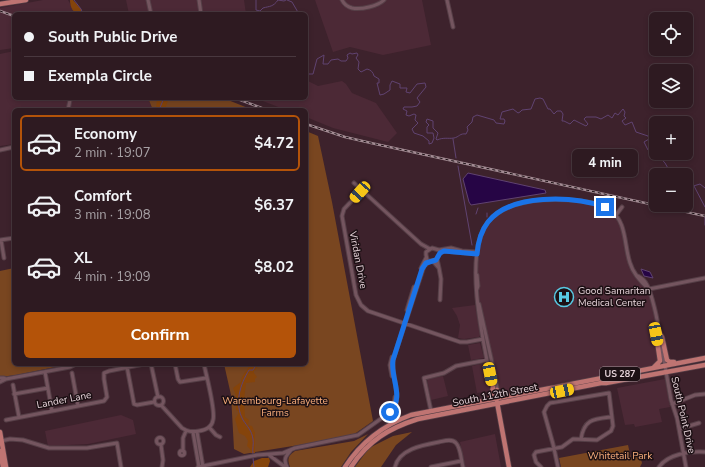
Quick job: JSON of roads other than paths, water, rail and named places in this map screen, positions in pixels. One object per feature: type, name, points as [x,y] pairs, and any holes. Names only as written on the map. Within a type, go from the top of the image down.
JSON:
[{"type":"main road","points":[[0,4],[26,0]]},
{"type":"main road","points":[[658,330],[662,337],[667,360],[670,362],[705,359]]},
{"type":"main road","points":[[651,369],[660,362],[656,334],[658,330]]},
{"type":"main road","points":[[666,372],[669,368],[705,359]]},
{"type":"main road","name":"South 112th Street","points":[[345,467],[360,447],[383,428],[406,417],[496,398],[705,359]]},
{"type":"main road","name":"South 112th Street","points":[[351,467],[362,452],[372,442],[394,427],[418,419],[601,383],[705,365]]},
{"type":"main road","points":[[601,383],[660,369],[666,366]]},
{"type":"main road","points":[[489,400],[495,388],[501,394],[508,396]]},
{"type":"main road","points":[[496,398],[509,467]]},
{"type":"main road","points":[[499,415],[505,402]]},
{"type":"main road","points":[[0,432],[6,467]]},
{"type":"main road","points":[[0,451],[3,467]]},
{"type":"street","points":[[148,0],[151,12]]},
{"type":"street","points":[[199,0],[201,12]]},
{"type":"street","points":[[342,0],[349,6],[357,8],[378,4],[384,0]]},
{"type":"street","points":[[447,0],[453,27]]},
{"type":"street","points":[[0,150],[12,147]]},
{"type":"street","points":[[354,183],[421,244],[430,249],[451,248],[477,253]]},
{"type":"street","name":"Viridan Drive","points":[[362,190],[343,210],[342,216],[358,301],[364,309],[462,342],[483,339]]},
{"type":"street","points":[[495,388],[483,339],[478,306],[478,282],[476,272],[477,253],[481,234],[488,222],[504,209],[518,204],[546,200],[578,201],[605,207],[616,215],[622,228],[629,262],[649,290],[705,278]]},
{"type":"street","points":[[616,215],[622,207]]},
{"type":"street","points":[[4,258],[0,240],[12,238]]},
{"type":"street","points":[[195,432],[200,467],[257,455],[279,453],[355,436],[393,410],[396,403],[397,394],[392,364],[421,267],[426,258],[426,252],[421,244]]},
{"type":"street","points":[[426,252],[430,249]]},
{"type":"street","points":[[436,249],[441,279],[440,300]]},
{"type":"street","points":[[438,255],[441,252],[447,251],[477,253]]},
{"type":"street","points":[[426,258],[439,268]]},
{"type":"street","points":[[404,323],[422,269],[426,263],[437,259]]},
{"type":"street","name":"South Point Drive","points":[[649,290],[657,318],[659,341],[666,366],[672,404],[677,418],[686,467]]},
{"type":"street","points":[[478,300],[496,398]]},
{"type":"street","points":[[431,411],[424,378],[444,373],[456,366],[487,360]]},
{"type":"street","points":[[0,382],[6,379],[72,366]]},
{"type":"street","points":[[113,366],[114,370],[133,366]]},
{"type":"street","points":[[151,366],[158,397],[163,400],[161,404]]},
{"type":"street","points":[[175,366],[180,382],[206,378]]},
{"type":"street","points":[[127,367],[135,404],[154,402],[157,405],[161,404],[186,431],[195,432],[204,430],[213,422],[214,413],[204,366]]},
{"type":"street","name":"Lander Lane","points":[[6,420],[100,402],[107,397],[103,376],[107,372],[114,370]]},
{"type":"street","points":[[45,372],[52,411]]},
{"type":"street","points":[[72,372],[78,406]]},
{"type":"street","points":[[0,378],[6,379]]},
{"type":"street","points":[[13,385],[19,417]]},
{"type":"street","points":[[14,394],[48,388]]},
{"type":"street","points":[[541,467],[535,460],[535,454],[537,452],[554,449],[562,447],[573,440],[581,439],[595,441],[611,431],[613,426],[610,406],[611,399],[608,392],[550,403],[546,406],[544,412],[554,449],[558,467]]},
{"type":"street","points":[[672,404],[695,395],[705,394]]},
{"type":"street","points":[[154,402],[155,398],[158,397]]},
{"type":"street","points":[[581,439],[582,431],[587,424],[598,418],[612,416]]},
{"type":"street","points":[[679,429],[699,423]]},
{"type":"street","points":[[209,427],[216,435],[220,436]]},
{"type":"street","points":[[183,450],[183,438],[186,431]]},
{"type":"street","points":[[1,441],[10,439],[23,440],[49,448],[86,448],[117,443],[121,467]]},
{"type":"street","points":[[395,467],[399,458],[416,447],[449,440],[457,443],[462,467]]},
{"type":"street","points":[[161,445],[164,460],[162,467]]},
{"type":"street","points":[[281,462],[291,450]]},
{"type":"street","points":[[659,467],[667,459],[684,454],[705,452]]},
{"type":"street","points":[[279,453],[285,458],[286,467]]},
{"type":"street","points":[[275,459],[279,453]]},
{"type":"street","points":[[268,454],[286,467]]},
{"type":"street","points":[[431,467],[461,461]]},
{"type":"waterway","points":[[74,0],[82,12]]},
{"type":"waterway","points":[[256,0],[256,10],[260,11],[263,8],[273,5],[278,0],[286,0]]},
{"type":"waterway","points":[[287,0],[292,2],[298,12]]},
{"type":"waterway","points":[[308,74],[313,74],[317,59],[324,55],[323,64],[328,64],[331,60],[338,59],[341,61],[346,61],[348,58],[347,55],[350,53],[357,53],[358,55],[356,58],[359,62],[358,69],[361,72],[367,69],[370,70],[374,76],[379,79],[379,83],[377,83],[380,95],[390,90],[392,81],[400,84],[400,88],[407,88],[406,92],[410,93],[417,84],[425,83],[426,87],[417,98],[420,102],[417,106],[404,107],[403,109],[407,111],[406,115],[416,115],[415,120],[418,123],[412,129],[414,133],[423,136],[429,141],[429,144],[432,143],[434,138],[433,133],[427,133],[427,127],[429,125],[426,122],[427,119],[433,121],[433,128],[438,133],[437,140],[454,138],[462,134],[466,134],[468,130],[467,127],[472,122],[473,117],[477,115],[494,120],[496,123],[504,124],[504,119],[500,119],[502,112],[513,109],[518,113],[522,110],[531,109],[535,99],[540,98],[543,99],[548,109],[550,109],[554,114],[557,111],[561,111],[563,114],[562,121],[570,124],[574,120],[586,126],[588,124],[584,119],[586,117],[596,117],[601,119],[608,115],[612,118],[615,113],[618,115],[623,109],[625,112],[624,116],[626,118],[622,121],[625,125],[632,122],[636,132],[648,136],[649,139]]},
{"type":"waterway","points":[[160,108],[163,100]]},
{"type":"waterway","points":[[453,139],[456,158]]},
{"type":"waterway","points":[[649,139],[644,142],[649,150]]},
{"type":"waterway","points":[[662,160],[668,168]]},
{"type":"waterway","points":[[458,166],[472,245]]},
{"type":"waterway","points":[[693,186],[700,184],[705,188]]},
{"type":"waterway","points":[[694,186],[705,207]]},
{"type":"waterway","points":[[476,214],[478,208]]},
{"type":"waterway","points":[[705,216],[705,225]]},
{"type":"waterway","points":[[253,454],[252,436],[240,414],[239,394],[249,370],[253,370],[256,366]]},
{"type":"waterway","points":[[253,458],[254,467]]},
{"type":"railway","points":[[0,11],[12,15]]},
{"type":"railway","points":[[240,100],[262,108]]},
{"type":"railway","points":[[308,125],[345,137],[371,143],[705,216]]},
{"type":"place","name":"Good Samaritan Medical Center","points":[[564,297]]},
{"type":"park label","name":"Warembourg-Lafayette Farms","points":[[275,406]]},
{"type":"park label","name":"Whitetail Park","points":[[620,456]]}]
